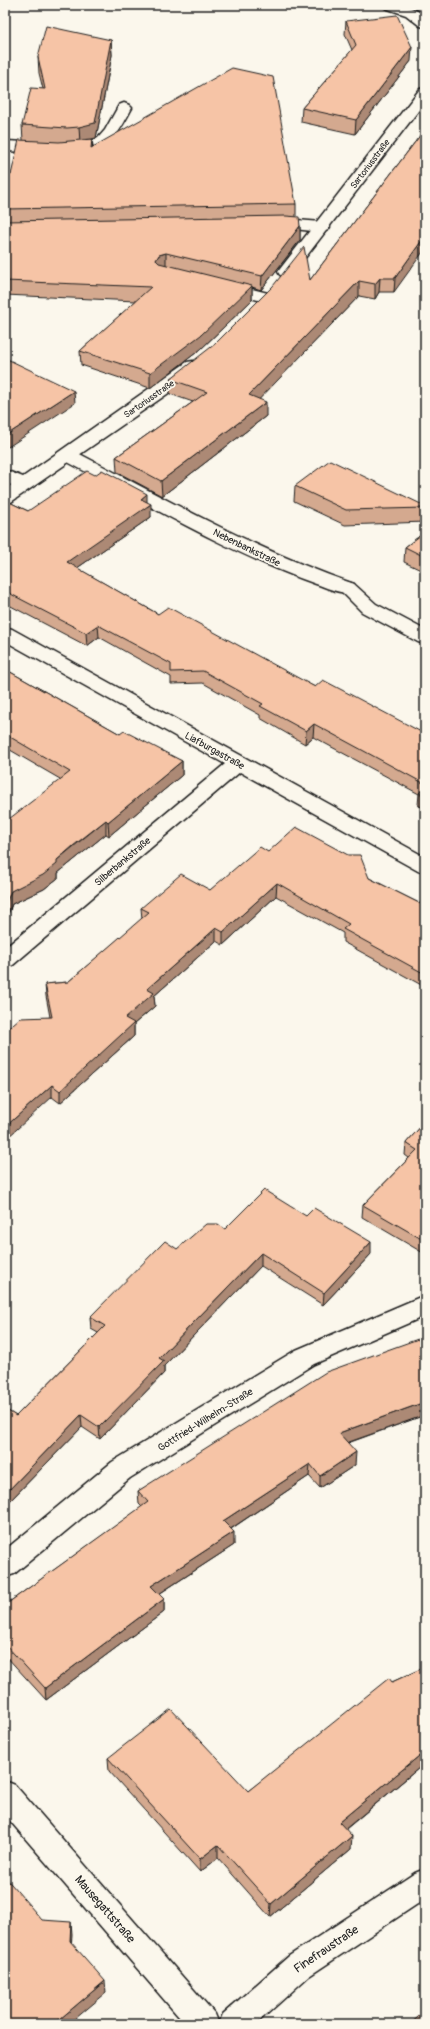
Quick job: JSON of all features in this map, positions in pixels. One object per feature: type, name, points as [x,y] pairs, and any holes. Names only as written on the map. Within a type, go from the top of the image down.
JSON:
[{"type":"street","points":[[390,5],[411,12],[425,23]]},
{"type":"street","name":"Sartoriusstraße","points":[[212,284],[261,302],[322,227],[425,92]]},
{"type":"street","points":[[5,146],[92,148],[102,143],[112,134],[124,108]]},
{"type":"street","points":[[256,223],[286,223],[322,227]]},
{"type":"street","name":"Sartoriusstraße","points":[[5,498],[168,386],[208,354]]},
{"type":"street","name":"Nebenbankstraße","points":[[68,455],[248,548],[306,575],[347,588],[369,608],[425,638]]},
{"type":"street","points":[[5,475],[24,485]]},
{"type":"street","name":"Liafburgastraße","points":[[5,633],[425,866]]},
{"type":"street","name":"Silberbankstraße","points":[[5,960],[238,763]]},
{"type":"street","name":"Gottfried-Wilhelm-Straße","points":[[5,1566],[121,1470],[305,1357],[425,1305]]},
{"type":"street","name":"Mausegattstraße","points":[[5,1794],[204,2024]]},
{"type":"street","name":"Finefraustraße","points":[[234,2024],[299,1966],[425,1884]]},
{"type":"building","points":[[397,15],[412,47],[356,120],[302,108],[356,45],[346,21]]},
{"type":"building","points":[[46,26],[111,40],[95,123],[67,128],[22,125],[31,88],[45,89],[38,57]]},
{"type":"building","points":[[232,68],[273,77],[296,204],[5,209],[5,175],[11,175],[19,140],[59,142],[92,139],[91,148]]},
{"type":"building","points":[[425,129],[425,236],[395,278],[380,278],[375,284],[359,281],[249,395],[266,402],[161,481],[116,457],[207,392],[170,379],[215,344],[273,286],[304,247],[310,280]]},
{"type":"building","points":[[299,217],[300,226],[262,276],[166,253],[159,255],[156,260],[159,263],[252,286],[201,335],[150,373],[80,351],[151,287],[5,281],[5,221]]},
{"type":"building","points":[[5,358],[74,391],[5,436]]},
{"type":"building","points":[[330,460],[425,506],[425,508],[346,510],[295,486]]},
{"type":"building","points":[[102,470],[147,494],[141,499],[151,504],[67,562],[158,614],[168,607],[315,687],[323,680],[425,734],[425,784],[314,724],[306,731],[260,706],[263,704],[203,671],[171,672],[171,664],[98,625],[86,633],[5,591],[5,500],[28,511],[87,471],[95,475]]},
{"type":"building","points":[[425,532],[425,557],[405,547]]},
{"type":"building","points":[[5,669],[120,734],[124,731],[182,761],[108,822],[106,820],[73,846],[57,860],[57,864],[43,875],[11,891],[7,901],[5,902],[5,822],[70,772],[5,734]]},
{"type":"building","points":[[425,788],[425,796],[419,793]]},
{"type":"building","points":[[296,827],[348,855],[360,855],[369,878],[425,906],[425,974],[343,929],[349,924],[277,883],[223,932],[216,928],[147,989],[154,993],[125,1018],[134,1023],[60,1091],[52,1085],[5,1127],[6,1030],[20,1018],[52,1017],[45,984],[68,982],[149,912],[141,908],[181,874],[210,890],[260,847],[268,852]]},
{"type":"building","points":[[425,1122],[425,1241],[363,1205],[417,1150],[406,1143]]},
{"type":"building","points":[[264,1190],[306,1216],[314,1208],[371,1242],[324,1293],[261,1253],[159,1358],[164,1361],[99,1427],[81,1415],[5,1494],[5,1409],[16,1416],[105,1326],[90,1317],[165,1241],[177,1249],[206,1224],[218,1224],[225,1229]]},
{"type":"building","points":[[418,1339],[421,1344],[425,1343],[425,1402],[339,1433],[356,1452],[320,1476],[310,1464],[223,1521],[234,1532],[151,1586],[164,1599],[45,1688],[5,1644],[5,1605],[148,1502],[138,1491],[326,1372]]},
{"type":"building","points":[[425,1667],[425,1751],[339,1822],[352,1836],[271,1904],[218,1845],[200,1859],[108,1758],[171,1709],[248,1791],[389,1678],[392,1682]]},
{"type":"building","points":[[5,1877],[42,1920],[71,1922],[70,1941],[105,1981],[54,2024],[5,2024]]},
{"type":"building","points":[[425,2011],[425,2024],[410,2024]]}]
